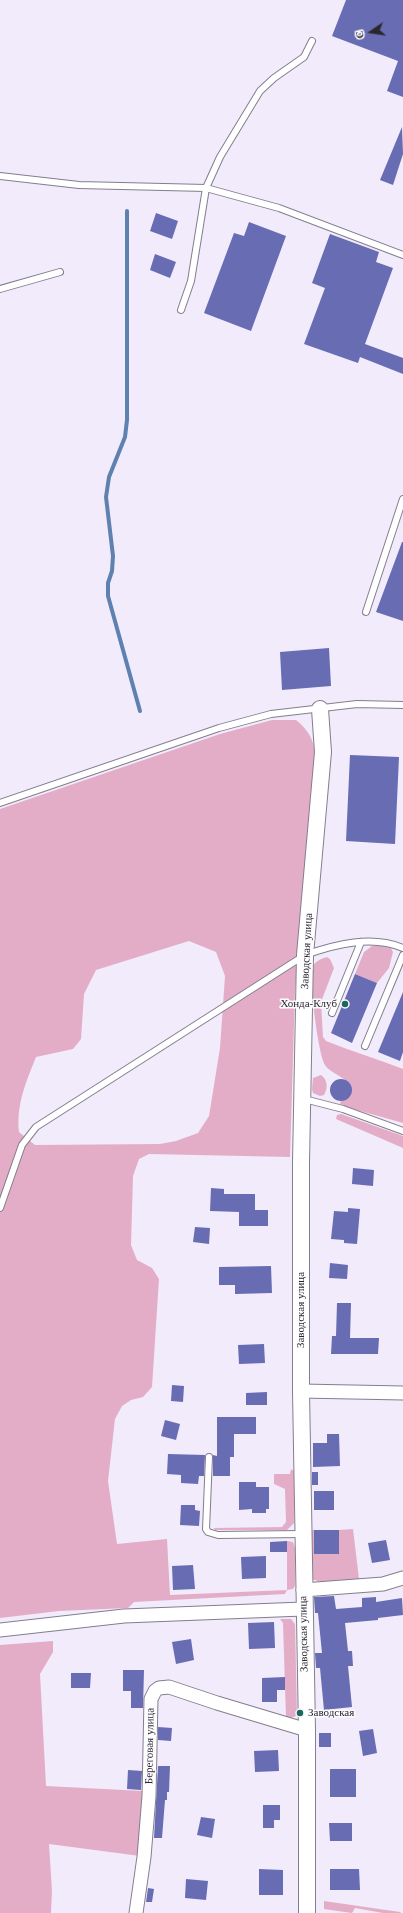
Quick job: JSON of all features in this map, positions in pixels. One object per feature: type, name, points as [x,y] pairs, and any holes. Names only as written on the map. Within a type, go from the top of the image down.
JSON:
[{"type":"street","name":"Заводская улица","points":[[307,1913],[307,1730],[303,1609],[301,1391],[302,1099],[305,955],[323,752],[320,709]]},
{"type":"street","points":[[301,1391],[403,1393]]},
{"type":"street","points":[[303,1590],[383,1584],[403,1578]]},
{"type":"street","points":[[0,1630],[124,1616],[303,1609]]},
{"type":"street","name":"Береговая улица","points":[[136,1913],[144,1857],[149,1796],[151,1699],[155,1691],[159,1688],[168,1687],[307,1730]]},
{"type":"lane","points":[[181,310],[191,282],[206,188],[220,157],[260,91],[274,78],[304,57],[312,41]]},
{"type":"lane","points":[[0,176],[79,185],[206,188],[280,208],[403,255]]},
{"type":"lane","points":[[0,289],[60,272]]},
{"type":"lane","points":[[366,612],[403,499]]},
{"type":"lane","points":[[0,803],[219,728],[271,714],[357,704],[403,705]]},
{"type":"lane","points":[[332,1013],[361,942]]},
{"type":"lane","points":[[0,1208],[22,1145],[36,1127],[305,955],[322,949],[361,942],[382,942],[403,948]]},
{"type":"lane","points":[[365,1046],[403,956]]},
{"type":"lane","points":[[302,1099],[343,1109],[403,1131]]},
{"type":"lane","points":[[209,1457],[206,1529],[208,1532],[218,1535],[302,1534]]},
{"type":"shaded area","points":[[272,720],[296,720],[311,737],[315,750],[316,773],[295,991],[290,1157],[149,1154],[139,1159],[133,1176],[131,1245],[137,1260],[152,1268],[159,1279],[152,1387],[143,1397],[131,1400],[122,1406],[115,1419],[108,1481],[117,1544],[167,1539],[170,1595],[287,1590],[285,1594],[134,1602],[128,1608],[59,1611],[0,1618],[0,809],[220,734]],"holes":[[[189,941],[216,952],[225,976],[220,1048],[209,1116],[198,1133],[176,1141],[160,1144],[35,1145],[19,1132],[18,1122],[20,1103],[36,1057],[73,1049],[81,1039],[84,994],[96,970]]]},
{"type":"shaded area","points":[[372,946],[391,948],[393,952],[389,968],[377,983],[355,974],[364,952]]},
{"type":"shaded area","points":[[327,957],[330,959],[334,968],[321,1002],[323,1037],[326,1041],[403,1069],[403,1123],[340,1104],[341,1100],[350,1095],[350,1085],[347,1081],[325,1065],[322,1058],[317,1032],[313,1001],[312,975],[314,966],[318,961]]},
{"type":"shaded area","points":[[321,1075],[325,1079],[327,1087],[324,1095],[320,1096],[313,1093],[312,1089],[313,1078]]},
{"type":"shaded area","points":[[341,1114],[403,1136],[403,1148],[336,1119],[337,1115]]},
{"type":"shaded area","points":[[291,1469],[294,1471],[294,1523],[287,1530],[215,1530],[214,1528],[282,1527],[286,1522],[285,1489],[274,1484],[274,1474],[290,1474]]},
{"type":"shaded area","points":[[353,1529],[359,1579],[321,1582],[311,1579],[308,1530],[314,1530],[314,1554],[339,1554],[339,1530]]},
{"type":"shaded area","points":[[287,1541],[293,1542],[295,1548],[295,1586],[293,1589],[287,1590]]},
{"type":"shaded area","points":[[280,1619],[291,1619],[295,1624],[297,1714],[291,1718],[286,1718],[283,1623]]},
{"type":"shaded area","points":[[53,1641],[53,1652],[40,1674],[46,1786],[143,1791],[140,1856],[49,1844],[52,1891],[51,1913],[0,1913],[0,1645]]},
{"type":"shaded area","points":[[324,1901],[401,1913],[383,1913],[355,1908],[352,1913],[324,1909]]},
{"type":"building","points":[[346,0],[403,0],[403,97],[387,91],[398,61],[332,36]]},
{"type":"building","points":[[402,127],[403,154],[393,185],[380,180]]},
{"type":"building","points":[[156,213],[178,221],[172,239],[150,231]]},
{"type":"building","points":[[249,222],[286,236],[251,331],[204,313],[234,233],[244,236]]},
{"type":"building","points":[[330,234],[379,252],[376,262],[393,268],[365,344],[403,358],[403,374],[360,357],[358,363],[304,344],[325,288],[312,283]]},
{"type":"building","points":[[155,254],[176,262],[170,278],[150,270]]},
{"type":"building","points":[[403,542],[403,621],[376,612]]},
{"type":"building","points":[[329,648],[331,686],[282,690],[280,652]]},
{"type":"building","points":[[350,755],[399,757],[395,844],[346,841]]},
{"type":"building","points":[[355,974],[377,983],[352,1043],[331,1033]]},
{"type":"building","points":[[403,992],[403,1052],[400,1061],[378,1052]]},
{"type":"building","points":[[341,1079],[349,1082],[352,1090],[349,1098],[341,1101],[333,1098],[330,1090],[333,1082]]},
{"type":"building","points":[[353,1168],[374,1170],[373,1186],[352,1184]]},
{"type":"building","points":[[211,1188],[224,1189],[224,1194],[255,1194],[255,1210],[268,1210],[268,1226],[239,1226],[239,1212],[210,1211]]},
{"type":"building","points":[[348,1208],[360,1209],[357,1244],[344,1243],[344,1240],[331,1239],[334,1211],[348,1212]]},
{"type":"building","points":[[195,1227],[210,1228],[209,1244],[193,1242]]},
{"type":"building","points":[[330,1263],[348,1265],[347,1279],[329,1278]]},
{"type":"building","points":[[271,1266],[272,1293],[235,1294],[235,1285],[219,1285],[219,1267]]},
{"type":"building","points":[[337,1303],[351,1303],[350,1338],[379,1338],[378,1354],[331,1354],[332,1336],[336,1336]]},
{"type":"building","points":[[264,1344],[265,1363],[239,1364],[238,1345]]},
{"type":"building","points":[[172,1385],[184,1386],[183,1402],[171,1401]]},
{"type":"building","points":[[267,1392],[267,1405],[246,1405],[246,1393]]},
{"type":"building","points":[[217,1417],[256,1417],[256,1434],[234,1434],[234,1457],[230,1457],[230,1476],[213,1476],[213,1455],[217,1456]]},
{"type":"building","points":[[165,1420],[180,1424],[176,1440],[161,1436]]},
{"type":"building","points":[[327,1434],[339,1434],[340,1466],[313,1467],[313,1443],[327,1443]]},
{"type":"building","points":[[168,1454],[205,1455],[204,1476],[199,1476],[198,1484],[181,1483],[181,1475],[167,1474]]},
{"type":"building","points":[[312,1472],[318,1472],[318,1485],[312,1485]]},
{"type":"building","points":[[239,1482],[256,1482],[256,1487],[269,1487],[269,1509],[266,1509],[266,1513],[252,1513],[252,1509],[239,1510]]},
{"type":"building","points":[[314,1491],[334,1491],[334,1510],[314,1510]]},
{"type":"building","points":[[181,1505],[195,1505],[195,1510],[200,1511],[199,1526],[180,1525]]},
{"type":"building","points":[[314,1530],[339,1530],[339,1554],[314,1554]]},
{"type":"building","points":[[386,1540],[390,1560],[372,1563],[368,1543]]},
{"type":"building","points":[[287,1541],[287,1552],[270,1552],[270,1542]]},
{"type":"building","points":[[266,1556],[266,1578],[242,1579],[241,1557]]},
{"type":"building","points":[[193,1565],[195,1589],[173,1590],[172,1566]]},
{"type":"building","points":[[334,1596],[336,1609],[362,1607],[362,1598],[376,1597],[376,1602],[402,1598],[403,1615],[378,1618],[378,1620],[345,1623],[348,1651],[352,1651],[353,1666],[348,1666],[352,1707],[324,1710],[320,1668],[316,1668],[315,1653],[322,1653],[318,1613],[315,1613],[314,1597]]},
{"type":"building","points":[[274,1622],[275,1648],[249,1649],[248,1623]]},
{"type":"building","points":[[191,1639],[194,1660],[176,1664],[172,1642]]},
{"type":"building","points":[[123,1670],[144,1670],[143,1708],[131,1708],[131,1691],[123,1691]]},
{"type":"building","points":[[71,1673],[91,1673],[90,1688],[71,1688]]},
{"type":"building","points":[[285,1677],[285,1690],[277,1690],[277,1702],[262,1702],[262,1678]]},
{"type":"building","points":[[158,1727],[172,1728],[171,1741],[158,1740]]},
{"type":"building","points":[[373,1729],[377,1753],[363,1756],[359,1731]]},
{"type":"building","points":[[319,1733],[331,1733],[331,1747],[319,1747]]},
{"type":"building","points":[[278,1750],[279,1771],[255,1772],[254,1751]]},
{"type":"building","points":[[158,1766],[170,1766],[169,1792],[167,1792],[167,1800],[165,1800],[162,1838],[154,1838]]},
{"type":"building","points":[[330,1769],[356,1769],[356,1797],[330,1797]]},
{"type":"building","points":[[128,1770],[142,1771],[141,1790],[127,1789]]},
{"type":"building","points":[[263,1805],[280,1805],[280,1820],[274,1820],[274,1828],[263,1828]]},
{"type":"building","points":[[201,1817],[215,1819],[212,1838],[197,1835]]},
{"type":"building","points":[[329,1823],[352,1823],[352,1841],[330,1841]]},
{"type":"building","points":[[259,1869],[283,1870],[283,1895],[259,1895]]},
{"type":"building","points":[[330,1869],[359,1869],[360,1890],[330,1890]]},
{"type":"building","points":[[186,1879],[208,1881],[206,1900],[185,1898]]},
{"type":"building","points":[[148,1888],[154,1889],[152,1902],[146,1902]]},
{"type":"waterway","points":[[127,211],[127,420],[125,437],[109,477],[106,497],[113,556],[112,571],[108,583],[108,596],[140,711]]},
{"type":"place","name":"Хонда-Клуб","points":[[345,1004]]},
{"type":"place","name":"Заводская","points":[[300,1713]]}]
